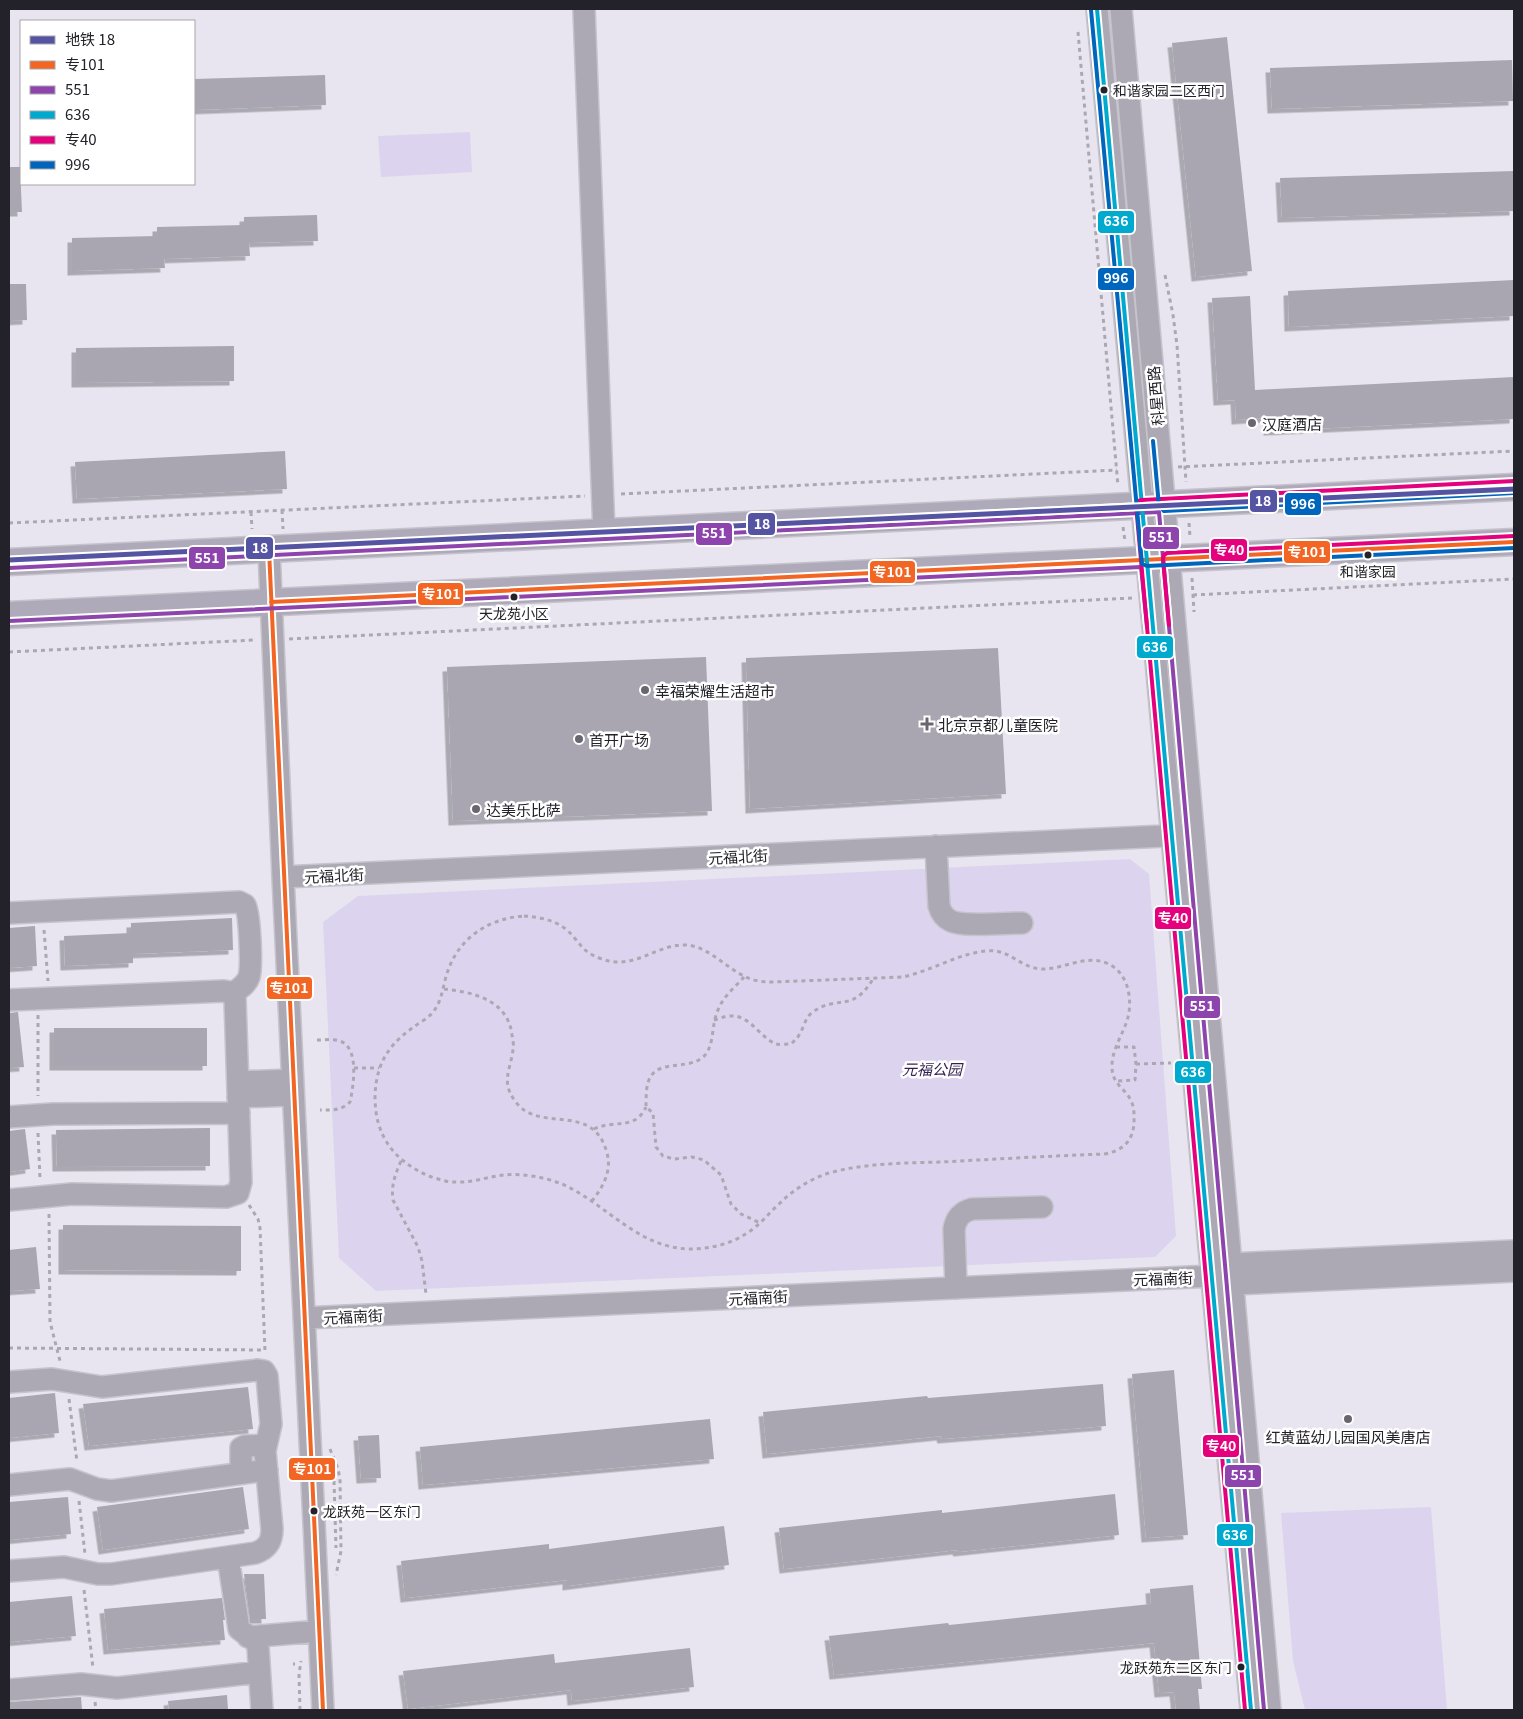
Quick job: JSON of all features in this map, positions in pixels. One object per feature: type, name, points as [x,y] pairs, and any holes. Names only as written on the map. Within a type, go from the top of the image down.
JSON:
[{"type":"main road","points":[[9,562],[1514,488]]},
{"type":"main road","points":[[9,615],[1514,542]]},
{"type":"street","points":[[584,9],[604,533]]},
{"type":"street","name":"科星西路","points":[[1098,9],[1158,559],[1194,834],[1270,1710]]},
{"type":"street","name":"科星西路","points":[[1121,9],[1153,505]]},
{"type":"street","points":[[269,550],[323,1710]]},
{"type":"street","name":"科星西路","points":[[1158,559],[1172,835],[1251,1710]]},
{"type":"street","name":"元福北街","points":[[283,878],[1194,834]]},
{"type":"street","points":[[936,846],[939,906],[940,911],[946,918],[958,924],[1022,923]]},
{"type":"street","points":[[9,913],[236,902],[242,904],[247,908],[249,915],[250,969],[248,979],[232,994]]},
{"type":"street","points":[[9,1000],[224,991],[232,994],[235,999],[241,1182],[240,1190],[235,1195],[226,1197],[72,1194],[9,1200]]},
{"type":"street","points":[[9,1117],[238,1097],[293,1087]]},
{"type":"street","points":[[956,1288],[954,1229],[957,1220],[963,1213],[972,1209],[1042,1207]]},
{"type":"street","name":"元福南街","points":[[304,1318],[1212,1276],[1514,1251]]},
{"type":"street","name":"元福南街","points":[[1232,1274],[1514,1271]]},
{"type":"street","points":[[9,1382],[52,1379],[102,1387],[258,1370],[266,1373],[271,1424],[266,1445],[266,1470],[272,1529],[270,1542],[264,1549],[228,1557],[111,1574],[64,1567],[9,1571]]},
{"type":"street","points":[[241,1473],[241,1448],[245,1446],[266,1445]]},
{"type":"street","points":[[9,1485],[61,1479],[78,1481],[97,1489],[111,1491],[266,1470]]},
{"type":"street","points":[[228,1557],[237,1625],[240,1631],[253,1642],[259,1672],[262,1710]]},
{"type":"street","points":[[253,1642],[320,1636]]},
{"type":"street","points":[[9,1690],[81,1684],[116,1688],[259,1672]]},
{"type":"path","points":[[1078,28],[1115,459]]},
{"type":"path","points":[[1164,270],[1178,345],[1184,454]]},
{"type":"path","points":[[1219,465],[1514,451]]},
{"type":"path","points":[[9,523],[1083,472]]},
{"type":"path","points":[[1228,593],[1514,580]]},
{"type":"path","points":[[323,637],[1090,600]]},
{"type":"path","points":[[9,652],[230,642]]},
{"type":"path","points":[[43,912],[48,985],[38,1012],[39,1170],[50,1222],[50,1322],[65,1380],[78,1467],[86,1554],[84,1587],[96,1710]]},
{"type":"path","points":[[510,917],[539,917],[553,921],[567,931],[586,952],[602,959],[629,962],[676,946],[688,945],[709,952],[744,977],[758,981],[873,978],[913,975],[975,952],[993,950],[1002,951],[1010,955],[1023,965],[1041,969],[1062,967],[1081,960],[1100,961],[1117,969],[1124,977],[1128,986],[1128,1018],[1116,1047],[1112,1070],[1115,1081],[1132,1103],[1134,1122],[1130,1141],[1117,1151],[1104,1154],[878,1165],[824,1174],[806,1183],[780,1202],[760,1224],[747,1234],[728,1243],[708,1248],[680,1248],[647,1239],[592,1201],[561,1184],[530,1176],[502,1175],[470,1182],[454,1182],[417,1171],[401,1161],[390,1148],[382,1134],[376,1117],[376,1082],[379,1068],[396,1040],[430,1016],[440,1003],[448,969],[455,954],[467,940],[479,929],[510,917]]},
{"type":"path","points":[[594,1129],[602,1125],[631,1122],[642,1116],[646,1107],[647,1087],[651,1077],[658,1069],[668,1065],[683,1065],[703,1057],[710,1049],[714,1020],[719,1007],[744,977]]},
{"type":"path","points":[[714,1020],[730,1016],[741,1017],[766,1039],[778,1044],[791,1044],[799,1036],[810,1013],[820,1007],[849,1002],[861,994],[873,978]]},
{"type":"path","points":[[444,989],[466,991],[482,996],[496,1005],[506,1017],[511,1027],[513,1050],[507,1078],[508,1090],[516,1103],[528,1112],[543,1117],[578,1121],[594,1129],[605,1143],[609,1159],[607,1175],[602,1187],[592,1201]]},
{"type":"path","points":[[317,1040],[343,1042],[349,1049],[354,1068],[350,1102],[344,1108],[320,1110]]},
{"type":"path","points":[[1115,1081],[1135,1080],[1136,1064],[1136,1048],[1116,1047]]},
{"type":"path","points":[[1136,1064],[1171,1063]]},
{"type":"path","points":[[354,1068],[379,1068]]},
{"type":"path","points":[[646,1107],[653,1113],[656,1147],[663,1156],[674,1159],[692,1157],[704,1160],[722,1175],[731,1204],[741,1214],[760,1224]]},
{"type":"path","points":[[401,1161],[394,1178],[393,1200],[418,1247],[422,1261],[426,1294]]},
{"type":"path","points":[[240,1190],[259,1224],[266,1373]]},
{"type":"path","points":[[9,1348],[265,1350]]},
{"type":"path","points":[[334,1481],[336,1487],[336,1548]]},
{"type":"green space","points":[[470,132],[472,172],[381,177],[378,136]]},
{"type":"green space","name":"元福公园","points":[[1130,859],[1149,874],[1176,1236],[1155,1257],[376,1291],[339,1258],[323,922],[358,896]]},
{"type":"green space","points":[[1431,1507],[1447,1710],[1305,1710],[1293,1661],[1281,1513]]},
{"type":"building","points":[[1227,37],[1252,271],[1196,277],[1172,43]]},
{"type":"building","points":[[1512,60],[1513,101],[1272,109],[1270,68]]},
{"type":"building","points":[[325,75],[326,105],[195,110],[195,79]]},
{"type":"building","points":[[9,167],[20,167],[22,212],[9,212]]},
{"type":"building","points":[[1514,171],[1514,211],[1282,218],[1280,178]]},
{"type":"building","points":[[317,215],[318,241],[249,243],[250,256],[164,259],[165,268],[72,271],[72,238],[157,236],[157,227],[244,225],[244,217]]},
{"type":"building","points":[[1514,280],[1514,316],[1289,327],[1288,291]]},
{"type":"building","points":[[9,284],[26,284],[27,320],[9,321]]},
{"type":"building","points":[[1250,296],[1255,390],[1514,377],[1514,419],[1268,431],[1267,418],[1236,420],[1235,400],[1218,401],[1212,298]]},
{"type":"building","points":[[234,346],[234,381],[76,383],[76,348]]},
{"type":"building","points":[[285,451],[287,489],[77,499],[75,462]]},
{"type":"building","points":[[998,648],[1006,794],[750,809],[746,658]]},
{"type":"building","name":"首开广场","points":[[706,657],[712,811],[453,821],[447,667]]},
{"type":"building","points":[[232,918],[233,950],[133,954],[133,963],[65,966],[64,936],[131,933],[131,923]]},
{"type":"building","points":[[35,926],[37,966],[9,968],[9,928]]},
{"type":"building","points":[[18,1012],[24,1067],[9,1068],[9,1013]]},
{"type":"building","points":[[54,1028],[207,1028],[207,1066],[54,1066]]},
{"type":"building","points":[[210,1128],[210,1166],[57,1167],[56,1130]]},
{"type":"building","points":[[25,1129],[30,1169],[9,1172],[9,1131]]},
{"type":"building","points":[[63,1225],[241,1226],[241,1271],[63,1270]]},
{"type":"building","points":[[36,1247],[40,1289],[9,1291],[9,1250]]},
{"type":"building","points":[[1174,1370],[1188,1535],[1146,1538],[1132,1374]]},
{"type":"building","points":[[1103,1384],[1106,1426],[942,1439],[941,1436],[767,1454],[763,1412],[927,1396],[928,1398]]},
{"type":"building","points":[[248,1387],[253,1429],[89,1446],[83,1404]]},
{"type":"building","points":[[55,1393],[59,1433],[9,1438],[9,1398]]},
{"type":"building","points":[[710,1419],[714,1459],[423,1485],[420,1447]]},
{"type":"building","points":[[379,1435],[381,1478],[361,1479],[358,1436]]},
{"type":"building","points":[[243,1487],[249,1529],[103,1550],[97,1507]]},
{"type":"building","points":[[1115,1494],[1119,1535],[784,1569],[779,1528]]},
{"type":"building","points":[[68,1497],[71,1534],[9,1540],[9,1502]]},
{"type":"building","points":[[724,1526],[729,1565],[567,1586],[567,1580],[405,1598],[401,1561],[549,1544],[549,1549]]},
{"type":"building","points":[[244,1574],[264,1574],[266,1619],[250,1619]]},
{"type":"building","points":[[1193,1585],[1202,1689],[1198,1689],[1200,1710],[1176,1710],[1174,1692],[1159,1693],[1154,1643],[834,1675],[829,1636],[1151,1604],[1150,1589]]},
{"type":"building","points":[[72,1596],[76,1636],[9,1642],[9,1602]]},
{"type":"building","points":[[222,1598],[225,1640],[108,1650],[104,1609]]},
{"type":"building","points":[[690,1648],[694,1687],[572,1701],[571,1690],[408,1709],[403,1671],[554,1654],[555,1663]]},
{"type":"building","points":[[227,1695],[228,1710],[169,1710],[168,1701]]},
{"type":"building","points":[[81,1697],[82,1710],[9,1710],[9,1702]]},
{"type":"metro line","name":"18","points":[[9,560],[1514,489]]},
{"type":"transit line","name":"636","points":[[1097,9],[1251,1710]]},
{"type":"transit line","name":"996","points":[[1091,10],[1142,564],[1147,566],[1514,548]]},
{"type":"transit line","name":"996","points":[[1153,441],[1159,506],[1164,511],[1514,493]]},
{"type":"transit line","name":"专40","points":[[1245,1710],[1136,505],[1138,501],[1142,500],[1514,481]]},
{"type":"transit line","name":"专101","points":[[323,1710],[269,550],[1514,487]]},
{"type":"transit line","name":"551","points":[[9,568],[1159,512],[1264,1710]]},
{"type":"transit line","name":"专40","points":[[1169,625],[1163,559],[1167,553],[1514,536]]},
{"type":"transit line","name":"专101","points":[[271,602],[1514,542]]},
{"type":"transit line","name":"551","points":[[9,621],[1141,567],[1147,626]]},
{"type":"place","name":"和谐家园二区西门","points":[[1104,90]]},
{"type":"place","name":"汉庭酒店","points":[[1252,423]]},
{"type":"place","name":"和谐家园","points":[[1368,555]]},
{"type":"place","name":"天龙苑小区","points":[[514,597]]},
{"type":"place","name":"幸福荣耀生活超市","points":[[645,690]]},
{"type":"place","name":"北京京都儿童医院","points":[[927,724]]},
{"type":"place","name":"首开广场","points":[[579,739]]},
{"type":"place","name":"达美乐比萨","points":[[476,809]]},
{"type":"place","name":"红黄蓝幼儿园国风美唐店","points":[[1348,1419]]},
{"type":"place","name":"龙跃苑一区东门","points":[[314,1511]]},
{"type":"place","name":"龙跃苑东二区东门","points":[[1241,1667]]}]
